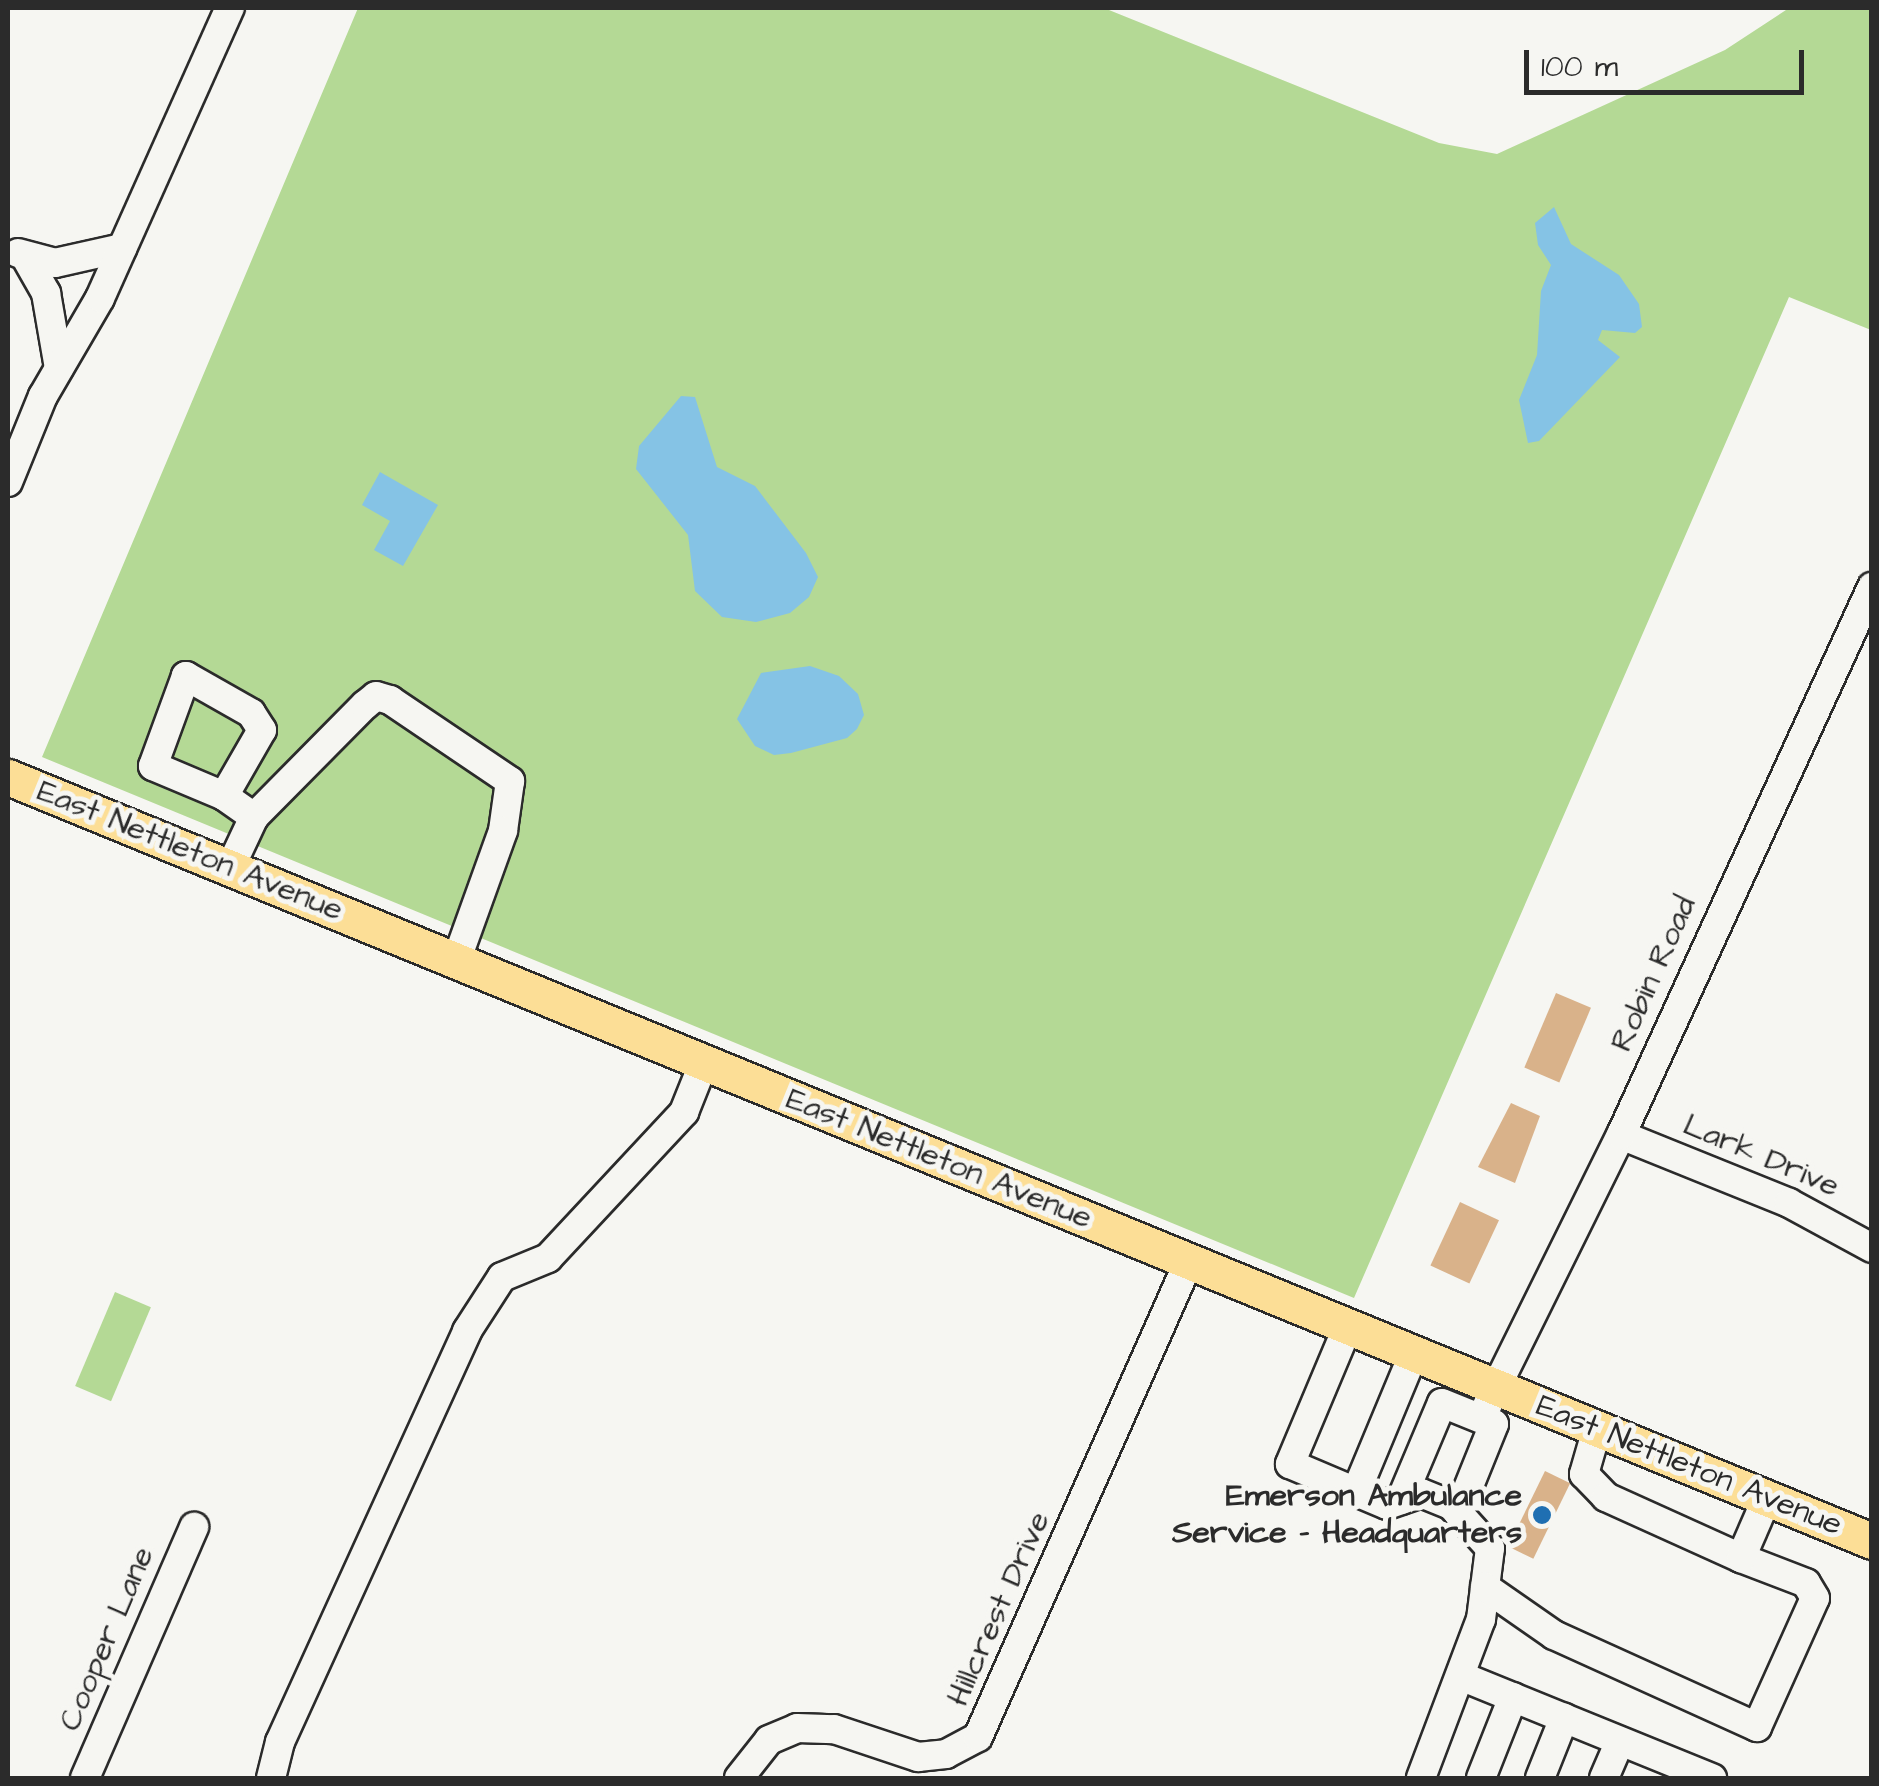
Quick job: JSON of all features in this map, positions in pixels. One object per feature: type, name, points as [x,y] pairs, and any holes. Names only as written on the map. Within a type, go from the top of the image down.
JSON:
[{"type":"main road","name":"East Nettleton Avenue","points":[[8,777],[1414,1353],[1489,1403],[1598,1429],[1872,1540]]},
{"type":"street","points":[[8,482],[59,368],[122,248],[230,8]]},
{"type":"street","points":[[16,252],[85,262],[122,248]]},
{"type":"street","points":[[16,252],[46,293],[59,368]]},
{"type":"street","name":"Robin Road","points":[[1489,1403],[1621,1135],[1872,587]]},
{"type":"street","points":[[230,868],[254,817],[376,696],[510,781],[503,830],[458,960]]},
{"type":"street","points":[[224,796],[254,817]]},
{"type":"street","points":[[271,1778],[280,1742],[467,1331],[502,1276],[548,1258],[684,1112],[704,1062]]},
{"type":"street","name":"Lark Drive","points":[[1621,1135],[1789,1202],[1872,1248]]},
{"type":"street","name":"Hillcrest Drive","points":[[739,1778],[769,1740],[796,1728],[834,1729],[918,1757],[946,1754],[978,1737],[1189,1262]]},
{"type":"street","points":[[1348,1326],[1290,1464],[1387,1505],[1422,1493],[1458,1513],[1490,1548],[1462,1677],[1421,1778]]},
{"type":"street","points":[[1356,1492],[1414,1353]]},
{"type":"street","points":[[1402,1500],[1442,1403],[1489,1403],[1494,1424],[1458,1513]]},
{"type":"street","points":[[1484,1587],[1554,1636],[1757,1727],[1815,1598],[1806,1584],[1606,1497],[1584,1474],[1598,1429]]},
{"type":"street","points":[[1741,1558],[1767,1498]]},
{"type":"street","name":"Cooper Lane","points":[[85,1778],[194,1527]]},
{"type":"street","points":[[1462,1677],[1620,1741],[1671,1771],[1712,1778]]},
{"type":"street","points":[[1481,1778],[1513,1697]]},
{"type":"street","points":[[1540,1778],[1564,1718]]},
{"type":"street","points":[[1604,1778],[1620,1741]]},
{"type":"green space","points":[[358,8],[1104,8],[1439,143],[1497,154],[1725,50],[1789,8],[1871,8],[1871,330],[1789,297],[1354,1298],[42,757]]},
{"type":"green space","points":[[115,1292],[151,1307],[111,1401],[75,1386]]},
{"type":"water","points":[[1554,207],[1571,244],[1619,275],[1639,304],[1642,327],[1635,333],[1602,330],[1598,340],[1620,357],[1539,441],[1528,443],[1519,400],[1537,355],[1541,291],[1551,265],[1538,245],[1535,223]]},
{"type":"water","points":[[681,396],[695,397],[717,467],[755,486],[806,553],[818,577],[809,597],[790,613],[756,622],[722,617],[695,591],[688,535],[636,469],[639,446]]},
{"type":"water","points":[[380,472],[438,505],[403,566],[374,550],[390,521],[362,505]]},
{"type":"water","points":[[810,666],[839,676],[858,694],[864,715],[857,729],[847,738],[791,753],[774,755],[755,746],[737,719],[761,673]]},
{"type":"building","points":[[1556,993],[1591,1008],[1559,1082],[1524,1068]]},
{"type":"building","points":[[1511,1103],[1540,1116],[1515,1183],[1478,1167]]},
{"type":"building","points":[[1460,1202],[1499,1220],[1469,1284],[1430,1265]]},
{"type":"building","name":"Emerson Ambulance Service - Headquarters","points":[[1545,1471],[1570,1483],[1533,1559],[1508,1546]]},
{"type":"place","name":"Emerson Ambulance Service - Headquarters","points":[[1542,1515]]}]
